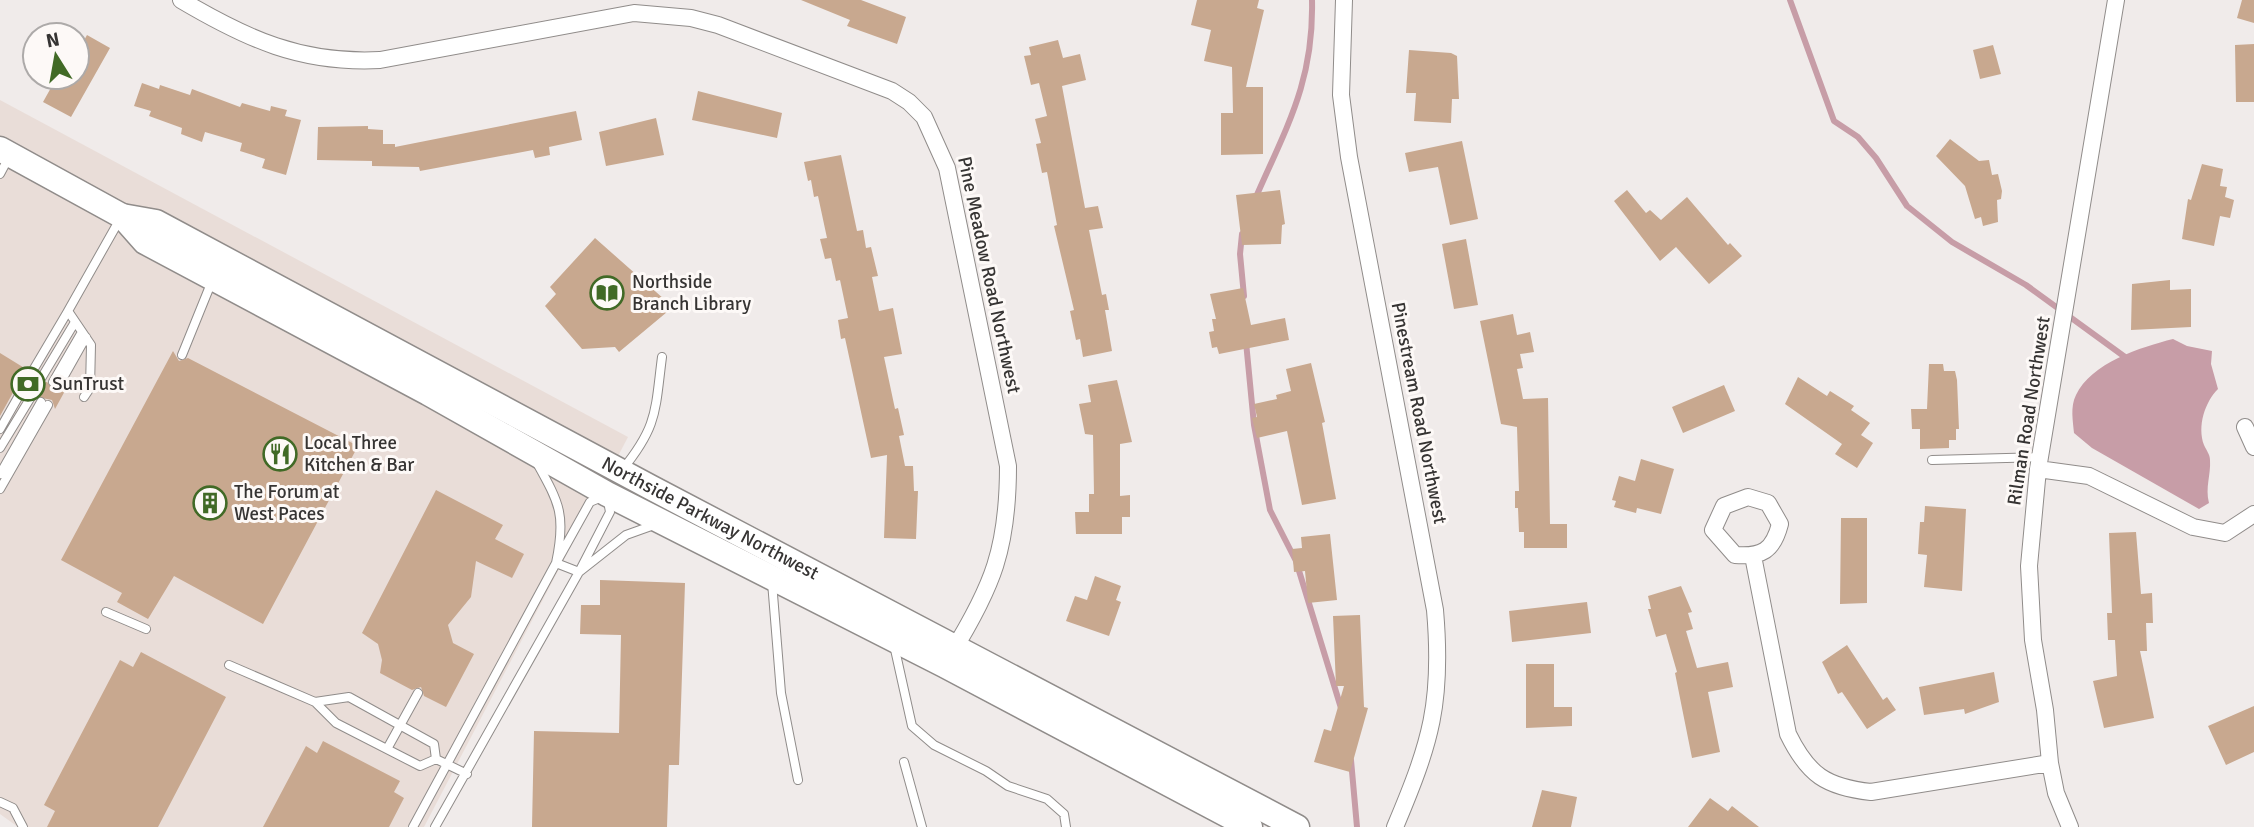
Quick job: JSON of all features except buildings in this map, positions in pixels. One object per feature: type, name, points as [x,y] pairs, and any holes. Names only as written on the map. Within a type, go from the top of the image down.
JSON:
[{"type":"main road","name":"Northside Parkway Northwest","points":[[4,159],[122,216],[156,222],[621,471],[1250,827]]},
{"type":"main road","name":"Northside Parkway Northwest","points":[[122,216],[145,242],[607,494],[893,639],[950,656],[1297,827]]},
{"type":"street","name":"Pine Meadow Road Northwest","points":[[181,0],[258,42],[311,56],[350,61],[380,60],[606,16],[646,13],[691,18],[718,25],[892,91],[909,102],[923,117],[947,168],[1008,466],[1008,512],[999,562],[981,605],[950,656]]},
{"type":"street","name":"Pinestream Road Northwest","points":[[1344,0],[1341,95],[1349,157],[1435,610],[1439,662],[1437,703],[1428,744],[1395,827]]},
{"type":"street","name":"Rilman Road Northwest","points":[[2070,827],[2056,793],[2050,763],[2029,594],[2039,463],[2116,0]]},
{"type":"street","points":[[2245,427],[2254,447]]},
{"type":"street","points":[[2039,463],[2089,476],[2193,527],[2225,533],[2254,514]]},
{"type":"street","points":[[1753,556],[1787,734],[1800,759],[1817,776],[1843,789],[1871,792],[2050,763]]},
{"type":"lane","points":[[32,372],[122,216]]},
{"type":"lane","points":[[182,355],[213,278]]},
{"type":"lane","points":[[68,311],[91,345],[90,388],[84,397]]},
{"type":"lane","points":[[42,377],[75,322]]},
{"type":"lane","points":[[56,384],[84,335]]},
{"type":"lane","points":[[413,827],[590,502],[607,494],[621,471],[645,442],[653,422],[662,357]]},
{"type":"lane","points":[[0,429],[21,392]]},
{"type":"lane","points":[[0,448],[31,397]]},
{"type":"lane","points":[[0,474],[44,404],[0,489]]},
{"type":"lane","points":[[529,450],[555,494],[563,530],[556,563]]},
{"type":"lane","points":[[1932,460],[2039,463]]},
{"type":"lane","points":[[435,827],[467,774],[610,512],[607,494]]},
{"type":"lane","points":[[579,572],[626,534],[663,522]]},
{"type":"lane","points":[[556,563],[579,572]]},
{"type":"lane","points":[[772,578],[781,693],[798,780]]},
{"type":"lane","points":[[106,612],[146,629]]},
{"type":"lane","points":[[893,639],[912,726],[934,745],[986,771],[1007,786],[1047,799],[1064,814],[1066,827]]},
{"type":"lane","points":[[229,665],[316,702],[336,723],[420,766],[436,759],[467,774]]},
{"type":"lane","points":[[387,749],[418,693]]},
{"type":"lane","points":[[316,702],[349,697],[435,744],[436,759]]},
{"type":"lane","points":[[904,762],[914,790],[922,827]]},
{"type":"lane","points":[[0,802],[13,808],[23,827]]},
{"type":"shaded area","points":[[0,100],[628,437],[424,827],[18,827],[0,814]]},
{"type":"shaded area","points":[[2173,339],[2187,346],[2212,351],[2211,364],[2218,389],[2206,407],[2202,422],[2202,438],[2210,458],[2209,503],[2199,509],[2092,448],[2074,433],[2074,400],[2083,384],[2093,374],[2118,358]]},
{"type":"waterway","points":[[1256,197],[1288,125],[1303,79],[1311,29],[1312,0]]},
{"type":"waterway","points":[[1790,0],[1834,121],[1858,137],[1876,158],[1907,206],[1952,242],[2026,285],[2125,357]]},
{"type":"waterway","points":[[1242,234],[1240,254],[1244,296]]},
{"type":"waterway","points":[[1246,342],[1254,425],[1270,510],[1296,561],[1341,708]]},
{"type":"waterway","points":[[1351,760],[1357,827]]},
{"type":"place","name":"Northside Branch Library","points":[[607,293]]},
{"type":"place","name":"SunTrust","points":[[28,384]]},
{"type":"place","name":"Local Three Kitchen & Bar","points":[[280,454]]},
{"type":"place","name":"The Forum at West Paces","points":[[210,503]]}]
